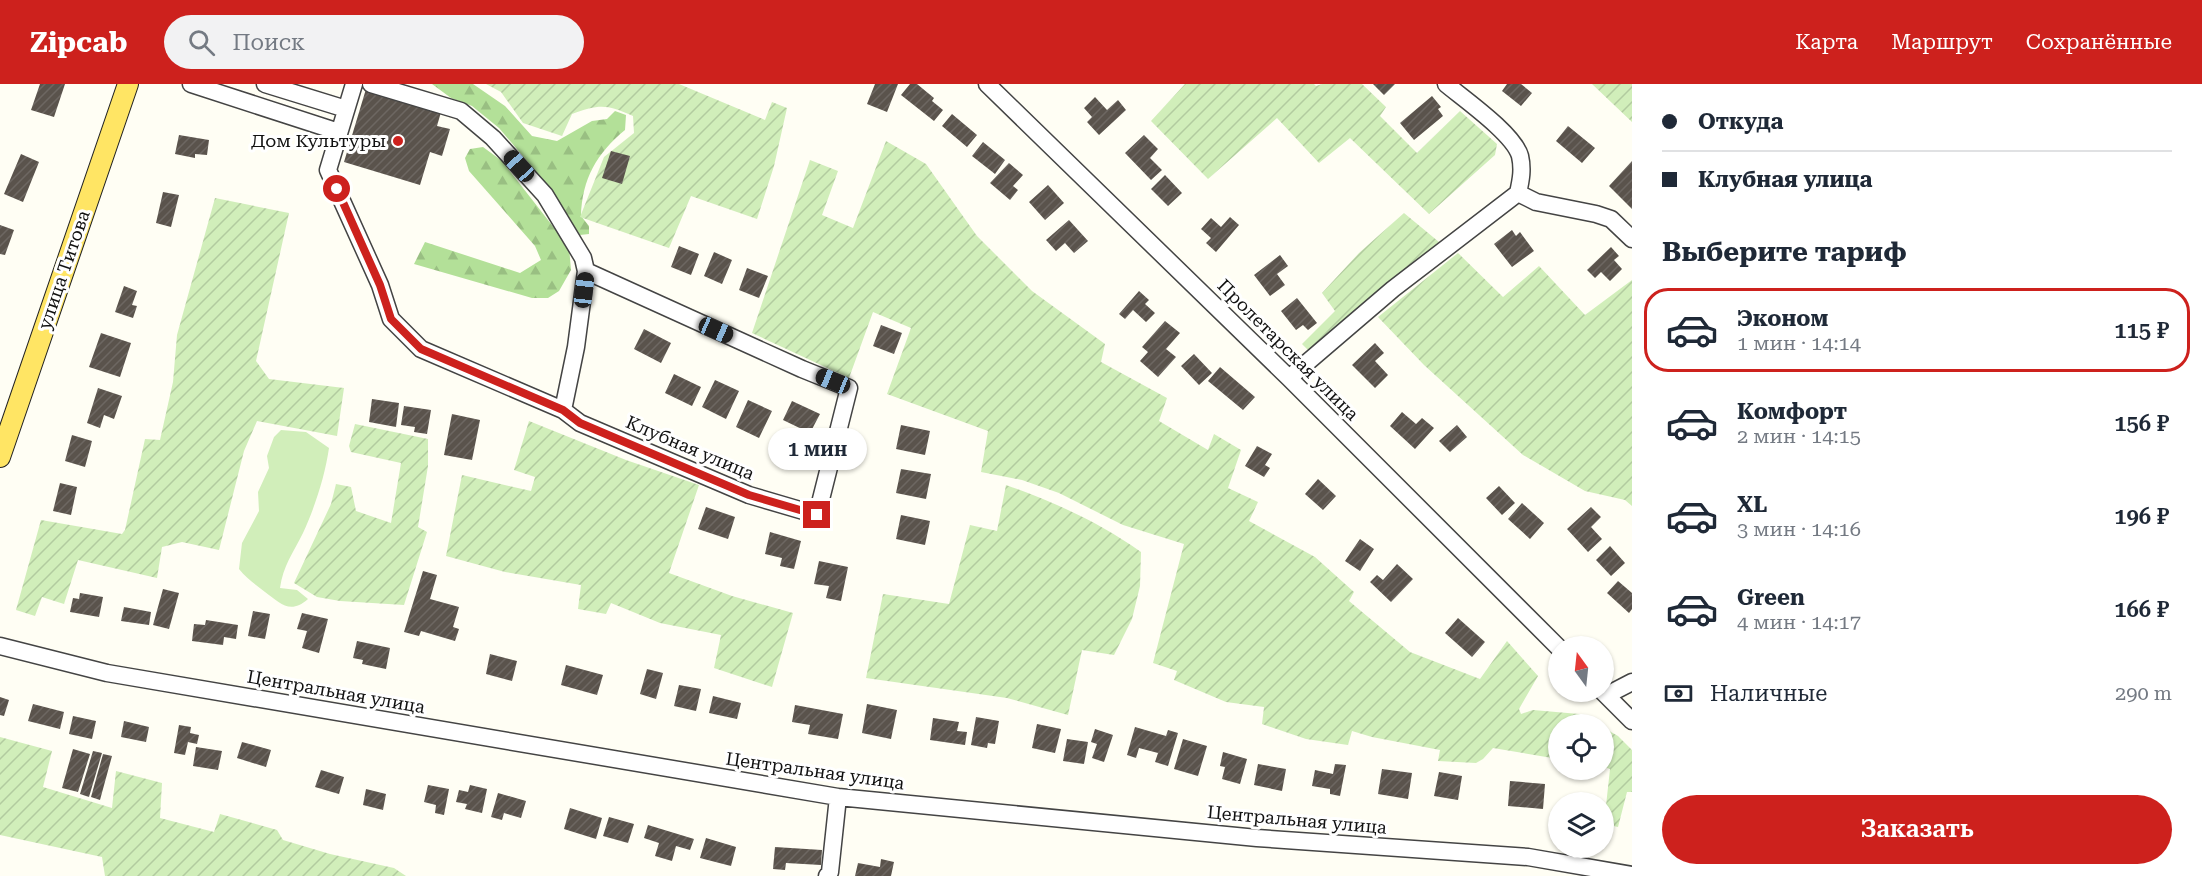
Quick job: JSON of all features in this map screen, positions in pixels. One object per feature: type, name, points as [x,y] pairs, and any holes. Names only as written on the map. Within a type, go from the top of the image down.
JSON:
[{"type":"main road","name":"улица Титова","points":[[0,457],[128,84]]},
{"type":"street","points":[[191,84],[339,132]]},
{"type":"street","points":[[265,84],[346,109]]},
{"type":"street","points":[[354,84],[328,170],[380,285],[391,319],[421,349],[563,410],[576,347],[586,271],[583,258],[544,195],[493,138],[461,111],[371,84]]},
{"type":"street","name":"Пролетарская улица","points":[[987,84],[1289,378],[1548,637]]},
{"type":"street","points":[[1289,378],[1393,289],[1518,193],[1522,172],[1519,153],[1503,131],[1446,84]]},
{"type":"street","points":[[1518,193],[1536,202],[1611,219],[1632,239]]},
{"type":"street","name":"Клубная улица","points":[[563,410],[580,423],[739,490],[817,515],[849,388],[801,369],[586,271]]},
{"type":"street","name":"Центральная улица","points":[[0,646],[107,673],[838,797],[1257,837],[1528,857],[1632,874]]},
{"type":"street","points":[[1614,689],[1632,682]]},
{"type":"street","points":[[1614,702],[1632,721]]},
{"type":"street","points":[[827,876],[830,872],[838,797]]},
{"type":"green space","points":[[432,84],[473,84],[505,106],[532,136],[557,141],[592,121],[607,119],[615,111],[626,115],[625,130],[599,158],[584,190],[581,216],[589,226],[589,234],[580,235],[538,174],[499,128],[472,106],[451,98]]},
{"type":"green space","points":[[486,84],[679,84],[765,120],[772,102],[787,108],[774,166],[757,219],[691,196],[669,248],[580,217],[604,157],[634,133],[633,116],[609,107],[590,108],[572,114],[562,136],[523,123],[501,92]]},
{"type":"green space","points":[[1185,84],[1314,84],[1316,86],[1362,84],[1386,107],[1380,116],[1417,153],[1460,111],[1497,144],[1495,155],[1429,214],[1350,138],[1319,163],[1277,118],[1208,179],[1151,121]]},
{"type":"green space","points":[[1592,84],[1632,84],[1632,122]]},
{"type":"green space","points":[[886,141],[926,164],[977,236],[1032,291],[1105,344],[1101,362],[1167,398],[1159,421],[1208,450],[1214,434],[1241,450],[1228,488],[1258,502],[1249,521],[1315,557],[1354,592],[1349,601],[1410,652],[1480,679],[1507,641],[1538,676],[1519,709],[1521,714],[1533,710],[1579,714],[1548,714],[1548,757],[1493,748],[1476,763],[1438,761],[1440,750],[1352,731],[1348,745],[1306,739],[1262,724],[1264,707],[1226,702],[1174,680],[1177,671],[1153,663],[1184,544],[1123,525],[1059,493],[1022,480],[981,472],[988,431],[887,394],[911,328],[873,312],[849,378],[752,333],[810,160],[838,171],[822,215],[853,228]]},
{"type":"green space","points":[[483,147],[502,161],[569,247],[571,270],[559,291],[548,298],[532,298],[414,264],[425,242],[520,273],[541,260],[535,246],[469,171],[465,158],[470,149]]},
{"type":"green space","points":[[215,198],[289,213],[256,361],[269,379],[344,388],[337,436],[257,421],[244,451],[219,550],[182,542],[162,547],[157,578],[78,560],[64,604],[42,597],[35,616],[16,610],[41,520],[122,534],[125,530],[145,439],[160,440],[173,382],[177,335]]},
{"type":"green space","points":[[1404,213],[1439,242],[1309,351],[1302,344],[1335,311],[1322,293],[1359,253]]},
{"type":"green space","points":[[1458,253],[1503,297],[1539,266],[1585,315],[1632,280],[1632,506],[1625,500],[1585,491],[1523,455],[1424,365],[1378,317]]},
{"type":"green space","points":[[529,421],[626,460],[699,485],[669,573],[732,596],[793,613],[772,687],[714,668],[721,635],[660,623],[611,603],[606,614],[578,609],[581,585],[505,572],[446,556],[462,475],[531,491],[535,477],[514,470]]},
{"type":"green space","points":[[355,424],[428,439],[428,466],[418,527],[427,532],[404,605],[340,601],[317,597],[294,583],[331,504],[336,484],[351,487],[356,511],[391,523],[401,463],[351,452],[349,446]]},
{"type":"green space","points":[[281,430],[306,432],[329,448],[315,502],[281,580],[280,588],[297,590],[308,599],[302,604],[290,607],[276,600],[239,569],[242,543],[259,511],[258,492],[269,468],[267,456],[274,437]]},
{"type":"green space","points":[[1006,485],[1076,514],[1109,531],[1141,552],[1140,586],[1132,619],[1114,655],[1082,650],[1068,715],[1007,698],[866,678],[883,594],[949,604],[970,525],[997,531]]},
{"type":"green space","points":[[1614,734],[1632,750],[1632,792],[1627,792],[1618,827],[1614,826],[1614,792],[1607,792],[1609,780],[1614,780]]},
{"type":"green space","points":[[0,737],[52,751],[43,787],[112,808],[116,771],[162,783],[160,818],[214,832],[220,814],[277,830],[283,840],[330,854],[394,868],[406,876],[105,876],[102,857],[0,835]]},
{"type":"building","points":[[40,84],[65,84],[54,117],[31,110]]},
{"type":"building","points":[[875,84],[898,84],[887,112],[867,104]]},
{"type":"building","points":[[910,84],[917,84],[934,98],[932,101],[943,110],[934,121],[901,95]]},
{"type":"building","points":[[1373,84],[1395,84],[1384,95]]},
{"type":"building","points":[[1507,84],[1521,84],[1532,93],[1521,106],[1502,91]]},
{"type":"building","name":"Дом Культуры","points":[[366,89],[441,112],[437,126],[450,129],[442,156],[430,152],[420,185],[344,162]]},
{"type":"building","points":[[1432,96],[1441,107],[1438,109],[1443,116],[1414,140],[1400,123]]},
{"type":"building","points":[[1095,97],[1107,110],[1118,100],[1126,110],[1099,135],[1087,122],[1092,117],[1084,108]]},
{"type":"building","points":[[952,114],[977,135],[967,147],[942,126]]},
{"type":"building","points":[[1568,126],[1595,148],[1582,163],[1556,141]]},
{"type":"building","points":[[179,135],[209,140],[207,155],[195,154],[195,158],[175,154]]},
{"type":"building","points":[[1144,135],[1158,149],[1150,158],[1162,170],[1151,180],[1125,153]]},
{"type":"building","points":[[983,142],[1005,160],[995,174],[972,156]]},
{"type":"building","points":[[611,151],[630,156],[622,184],[602,178]]},
{"type":"building","points":[[21,154],[39,162],[23,202],[4,194]]},
{"type":"building","points":[[1632,161],[1632,209],[1609,186]]},
{"type":"building","points":[[1009,163],[1023,175],[1013,186],[1018,190],[1010,200],[990,183]]},
{"type":"building","points":[[1165,175],[1182,193],[1168,206],[1151,189]]},
{"type":"building","points":[[1048,185],[1064,203],[1045,220],[1029,202]]},
{"type":"building","points":[[163,192],[179,195],[171,227],[156,223]]},
{"type":"building","points":[[1230,217],[1239,225],[1216,252],[1206,243],[1211,238],[1201,229],[1211,218],[1221,227]]},
{"type":"building","points":[[1069,220],[1088,241],[1074,253],[1065,243],[1056,251],[1046,240]]},
{"type":"building","points":[[0,225],[14,230],[5,255],[0,254]]},
{"type":"building","points":[[1512,230],[1516,236],[1520,232],[1534,251],[1512,267],[1494,244]]},
{"type":"building","points":[[679,246],[699,254],[691,275],[671,267]]},
{"type":"building","points":[[1611,247],[1619,256],[1614,260],[1622,269],[1610,281],[1601,272],[1595,278],[1587,270]]},
{"type":"building","points":[[714,252],[732,260],[722,284],[704,276]]},
{"type":"building","points":[[1280,255],[1288,266],[1277,274],[1285,285],[1270,296],[1254,275]]},
{"type":"building","points":[[747,268],[768,276],[759,298],[739,290]]},
{"type":"building","points":[[124,286],[137,291],[132,305],[137,306],[133,318],[115,312]]},
{"type":"building","points":[[1139,291],[1149,300],[1145,304],[1155,313],[1146,322],[1133,310],[1125,319],[1119,314]]},
{"type":"building","points":[[1297,298],[1317,323],[1308,330],[1303,325],[1296,330],[1281,311]]},
{"type":"building","points":[[1165,321],[1180,333],[1166,349],[1176,357],[1158,377],[1140,361],[1148,352],[1142,347]]},
{"type":"building","points":[[881,325],[902,333],[894,354],[873,346]]},
{"type":"building","points":[[644,329],[671,343],[661,363],[634,349]]},
{"type":"building","points":[[101,333],[131,343],[120,377],[89,367]]},
{"type":"building","points":[[1375,343],[1384,353],[1375,361],[1388,375],[1375,388],[1352,365]]},
{"type":"building","points":[[1194,354],[1212,373],[1199,385],[1181,366]]},
{"type":"building","points":[[1220,367],[1255,397],[1243,410],[1208,381]]},
{"type":"building","points":[[674,374],[701,387],[692,406],[665,393]]},
{"type":"building","points":[[715,380],[739,391],[726,419],[702,407]]},
{"type":"building","points":[[98,388],[122,396],[114,419],[104,415],[100,428],[87,423]]},
{"type":"building","points":[[372,399],[399,403],[396,427],[369,422]]},
{"type":"building","points":[[748,400],[772,411],[759,438],[736,427]]},
{"type":"building","points":[[792,401],[820,414],[810,433],[783,420]]},
{"type":"building","points":[[404,406],[431,410],[427,434],[414,432],[415,427],[401,425]]},
{"type":"building","points":[[1402,412],[1416,424],[1422,418],[1434,428],[1415,449],[1390,426]]},
{"type":"building","points":[[452,414],[480,420],[472,460],[444,455]]},
{"type":"building","points":[[901,425],[930,431],[925,455],[896,449]]},
{"type":"building","points":[[1457,425],[1467,437],[1450,452],[1439,441]]},
{"type":"building","points":[[72,435],[92,441],[85,467],[65,461]]},
{"type":"building","points":[[1257,446],[1272,454],[1265,465],[1270,468],[1264,477],[1245,466]]},
{"type":"building","points":[[901,469],[931,474],[926,499],[896,493]]},
{"type":"building","points":[[1318,479],[1336,496],[1323,510],[1305,494]]},
{"type":"building","points":[[60,483],[77,487],[71,515],[53,511]]},
{"type":"building","points":[[1499,486],[1515,503],[1502,515],[1486,498]]},
{"type":"building","points":[[1522,503],[1544,523],[1530,539],[1508,519]]},
{"type":"building","points":[[706,507],[735,517],[728,539],[698,529]]},
{"type":"building","points":[[1591,507],[1601,517],[1591,527],[1602,539],[1588,552],[1567,529]]},
{"type":"building","points":[[901,515],[930,521],[925,545],[896,539]]},
{"type":"building","points":[[770,532],[801,541],[794,569],[780,566],[782,558],[765,554]]},
{"type":"building","points":[[1360,539],[1374,549],[1360,571],[1345,561]]},
{"type":"building","points":[[1610,546],[1625,563],[1611,576],[1596,560]]},
{"type":"building","points":[[819,561],[848,567],[841,601],[826,598],[829,586],[814,584]]},
{"type":"building","points":[[1397,564],[1413,579],[1391,602],[1370,582],[1377,575],[1383,580]]},
{"type":"building","points":[[423,571],[437,575],[430,599],[459,607],[453,627],[459,629],[455,641],[421,631],[419,636],[404,632]]},
{"type":"building","points":[[1618,581],[1632,593],[1632,609],[1629,613],[1607,593]]},
{"type":"building","points":[[163,589],[179,593],[169,629],[153,625]]},
{"type":"building","points":[[80,593],[103,597],[99,617],[70,612],[73,598],[79,599]]},
{"type":"building","points":[[124,607],[151,612],[149,625],[121,621]]},
{"type":"building","points":[[253,611],[270,614],[265,639],[248,636]]},
{"type":"building","points":[[302,613],[328,619],[319,653],[302,648],[307,631],[297,629]]},
{"type":"building","points":[[1458,618],[1485,642],[1472,657],[1445,633]]},
{"type":"building","points":[[206,620],[238,625],[236,639],[224,637],[223,645],[192,641],[194,624],[205,625]]},
{"type":"building","points":[[357,641],[390,648],[386,669],[362,664],[363,660],[353,658]]},
{"type":"building","points":[[490,654],[517,661],[512,681],[486,674]]},
{"type":"building","points":[[566,665],[603,675],[597,695],[561,685]]},
{"type":"building","points":[[647,669],[663,673],[656,699],[640,694]]},
{"type":"building","points":[[679,685],[701,689],[696,711],[674,706]]},
{"type":"building","points":[[713,696],[741,703],[737,719],[709,713]]},
{"type":"building","points":[[0,697],[9,700],[4,716],[0,715]]},
{"type":"building","points":[[33,704],[64,712],[60,729],[28,721]]},
{"type":"building","points":[[867,704],[897,710],[891,739],[862,733]]},
{"type":"building","points":[[795,705],[843,714],[838,739],[808,734],[810,725],[792,722]]},
{"type":"building","points":[[73,716],[96,721],[92,739],[69,734]]},
{"type":"building","points":[[976,717],[999,721],[995,744],[988,743],[987,748],[971,745]]},
{"type":"building","points":[[933,718],[959,722],[957,731],[967,732],[965,745],[930,740]]},
{"type":"building","points":[[124,721],[149,727],[146,742],[121,737]]},
{"type":"building","points":[[1037,724],[1061,729],[1055,753],[1032,748]]},
{"type":"building","points":[[179,725],[191,727],[190,733],[199,735],[197,744],[188,742],[185,755],[174,753]]},
{"type":"building","points":[[1135,727],[1166,736],[1168,730],[1178,733],[1168,766],[1155,762],[1158,753],[1139,748],[1136,758],[1127,755]]},
{"type":"building","points":[[1095,729],[1113,735],[1104,762],[1092,758],[1097,744],[1091,742]]},
{"type":"building","points":[[1067,739],[1088,742],[1084,764],[1063,761]]},
{"type":"building","points":[[1183,739],[1207,746],[1198,776],[1174,769]]},
{"type":"building","points":[[242,742],[271,750],[266,767],[237,758]]},
{"type":"building","points":[[196,747],[222,751],[218,770],[193,766]]},
{"type":"building","points":[[73,749],[90,754],[78,792],[62,788]]},
{"type":"building","points":[[93,751],[102,753],[89,797],[80,794]]},
{"type":"building","points":[[1223,752],[1247,759],[1240,784],[1222,779],[1225,767],[1220,766]]},
{"type":"building","points":[[103,754],[112,756],[100,800],[91,797]]},
{"type":"building","points":[[1258,764],[1286,769],[1282,791],[1254,785]]},
{"type":"building","points":[[1335,764],[1346,765],[1340,796],[1330,794],[1330,789],[1312,786],[1315,770],[1333,774]]},
{"type":"building","points":[[1382,769],[1412,773],[1408,799],[1378,794]]},
{"type":"building","points":[[321,770],[344,777],[339,794],[315,787]]},
{"type":"building","points":[[1439,772],[1462,776],[1458,800],[1434,796]]},
{"type":"building","points":[[1510,781],[1545,784],[1543,809],[1508,806]]},
{"type":"building","points":[[428,785],[449,789],[444,815],[435,813],[436,805],[424,802]]},
{"type":"building","points":[[470,785],[487,789],[482,813],[465,809],[467,804],[456,802],[459,790],[468,792]]},
{"type":"building","points":[[366,789],[386,794],[383,810],[363,805]]},
{"type":"building","points":[[498,793],[526,801],[521,818],[504,813],[502,820],[491,817]]},
{"type":"building","points":[[570,808],[602,818],[596,839],[564,829]]},
{"type":"building","points":[[609,817],[634,824],[628,843],[603,836]]},
{"type":"building","points":[[648,825],[694,839],[690,850],[676,846],[672,861],[655,856],[659,843],[644,838]]},
{"type":"building","points":[[706,838],[736,847],[731,866],[700,858]]},
{"type":"building","points":[[775,847],[822,850],[821,865],[786,863],[785,870],[773,869]]},
{"type":"building","points":[[881,859],[894,862],[891,876],[855,876],[858,863],[880,867]]},
{"type":"place","name":"Дом Культуры","points":[[398,141]]},
{"type":"route","points":[[337,189],[380,285],[391,319],[421,349],[563,410],[580,423],[749,495],[817,515]]}]
